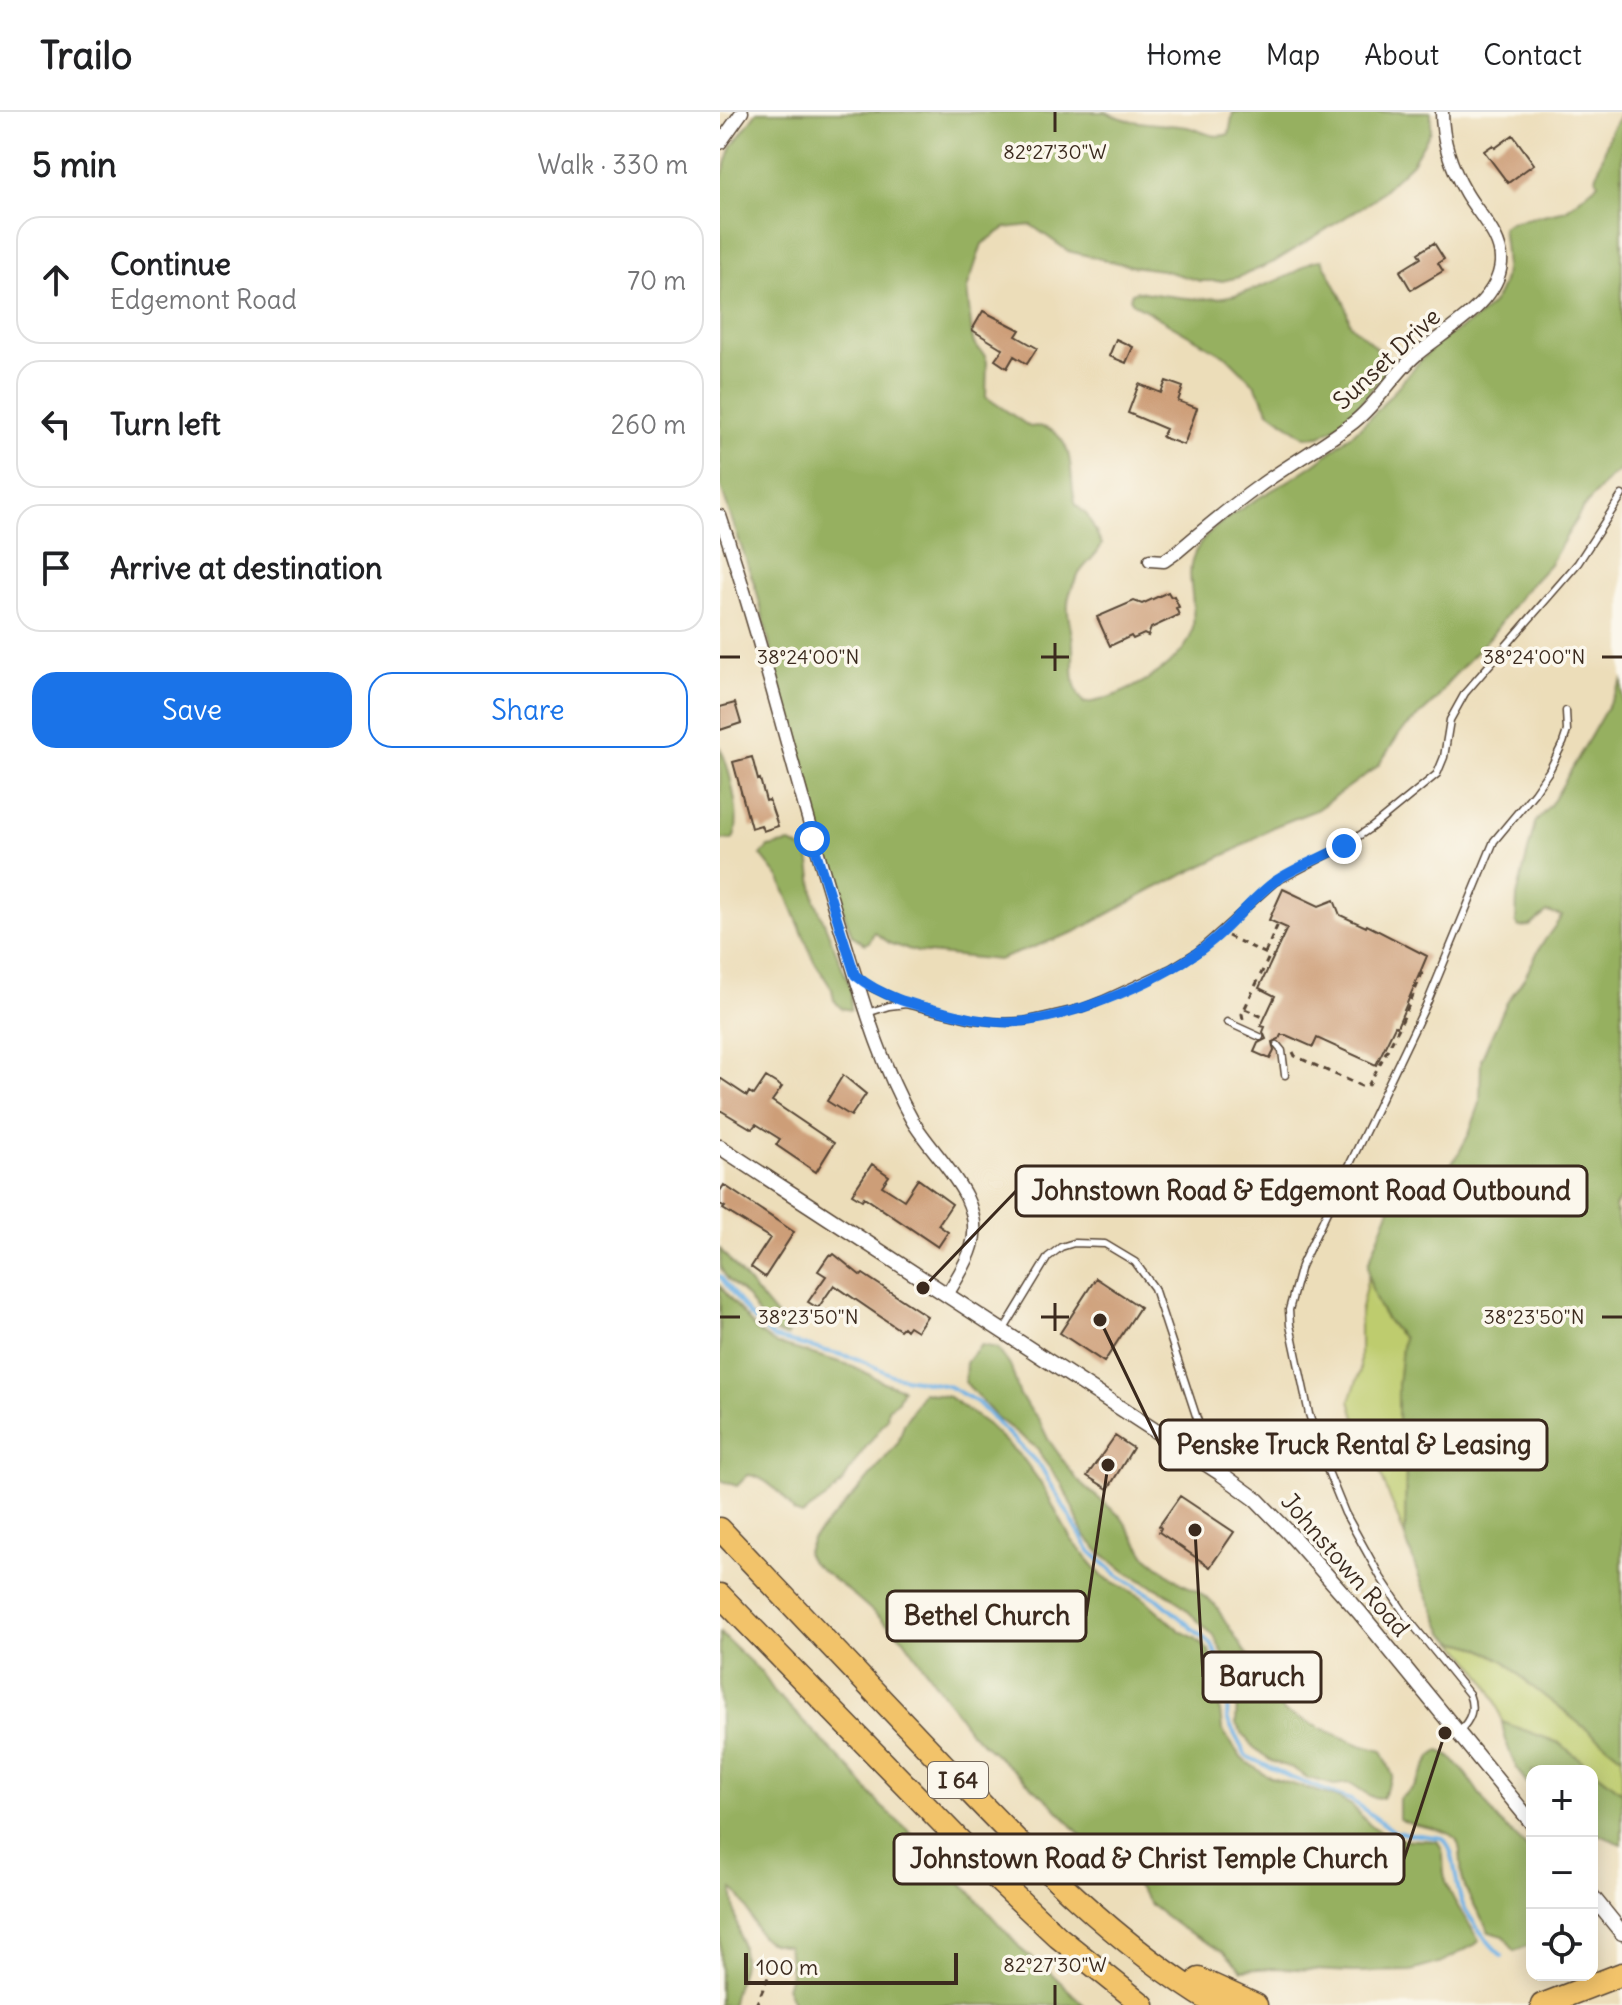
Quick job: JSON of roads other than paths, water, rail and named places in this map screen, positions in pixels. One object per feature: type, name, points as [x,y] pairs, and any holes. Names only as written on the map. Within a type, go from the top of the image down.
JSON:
[{"type":"highway","name":"I 64","points":[[720,1529],[1030,1854],[1097,1918],[1153,1962],[1217,2005]]},
{"type":"highway","name":"I 64","points":[[720,1595],[1002,1884],[1058,1937],[1137,2002]]},
{"type":"highway","points":[[1153,1962],[1256,2005]]},
{"type":"highway","points":[[1542,2005],[1622,1974]]},
{"type":"street","points":[[720,143],[742,112]]},
{"type":"street","name":"Sunset Drive","points":[[1150,560],[1164,561],[1256,488],[1357,419],[1397,372],[1474,308],[1492,287],[1499,275],[1500,252],[1454,168],[1443,130],[1442,112]]},
{"type":"street","points":[[720,516],[769,674],[812,839],[882,1058],[903,1103],[931,1149],[956,1179],[970,1207],[973,1243],[963,1269],[947,1295]]},
{"type":"street","name":"Johnstown Road","points":[[720,1147],[1206,1464],[1268,1510],[1351,1602],[1526,1816]]},
{"type":"street","points":[[1598,1903],[1622,1933]]},
{"type":"lane","points":[[855,975],[868,986],[906,1004],[974,1020],[1025,1021],[1082,1008],[1102,1000],[1171,968],[1197,952],[1275,882],[1344,846],[1437,774],[1444,757],[1450,720],[1465,693],[1569,575],[1622,495]]},
{"type":"lane","points":[[1458,1733],[1468,1722],[1472,1702],[1461,1682],[1400,1607],[1345,1513],[1309,1414],[1294,1351],[1289,1310],[1301,1266],[1428,1001],[1481,866],[1500,832],[1549,771],[1567,731],[1566,711]]},
{"type":"lane","points":[[867,1013],[906,1004]]},
{"type":"lane","points":[[1227,1022],[1260,1037]]},
{"type":"lane","points":[[1277,1045],[1282,1051],[1285,1075]]},
{"type":"lane","points":[[1003,1331],[1037,1271],[1061,1247],[1074,1243],[1105,1244],[1135,1262],[1154,1288],[1207,1449],[1206,1464]]},
{"type":"waterway","points":[[720,1276],[750,1316],[774,1338],[858,1359],[894,1376],[948,1386],[977,1402],[1041,1467],[1089,1550],[1116,1574],[1159,1600],[1212,1645],[1229,1679],[1227,1719],[1246,1756],[1292,1778],[1351,1800],[1395,1832],[1443,1838],[1451,1852],[1463,1905],[1502,1956]]},
{"type":"place","name":"Johnstown Road & Edgemont Road Outbound","points":[[923,1288]]},
{"type":"place","name":"Penske Truck Rental & Leasing","points":[[1100,1320]]},
{"type":"place","name":"Bethel Church","points":[[1108,1465]]},
{"type":"place","name":"Baruch","points":[[1195,1530]]},
{"type":"place","name":"Johnstown Road & Christ Temple Church","points":[[1445,1733]]}]
